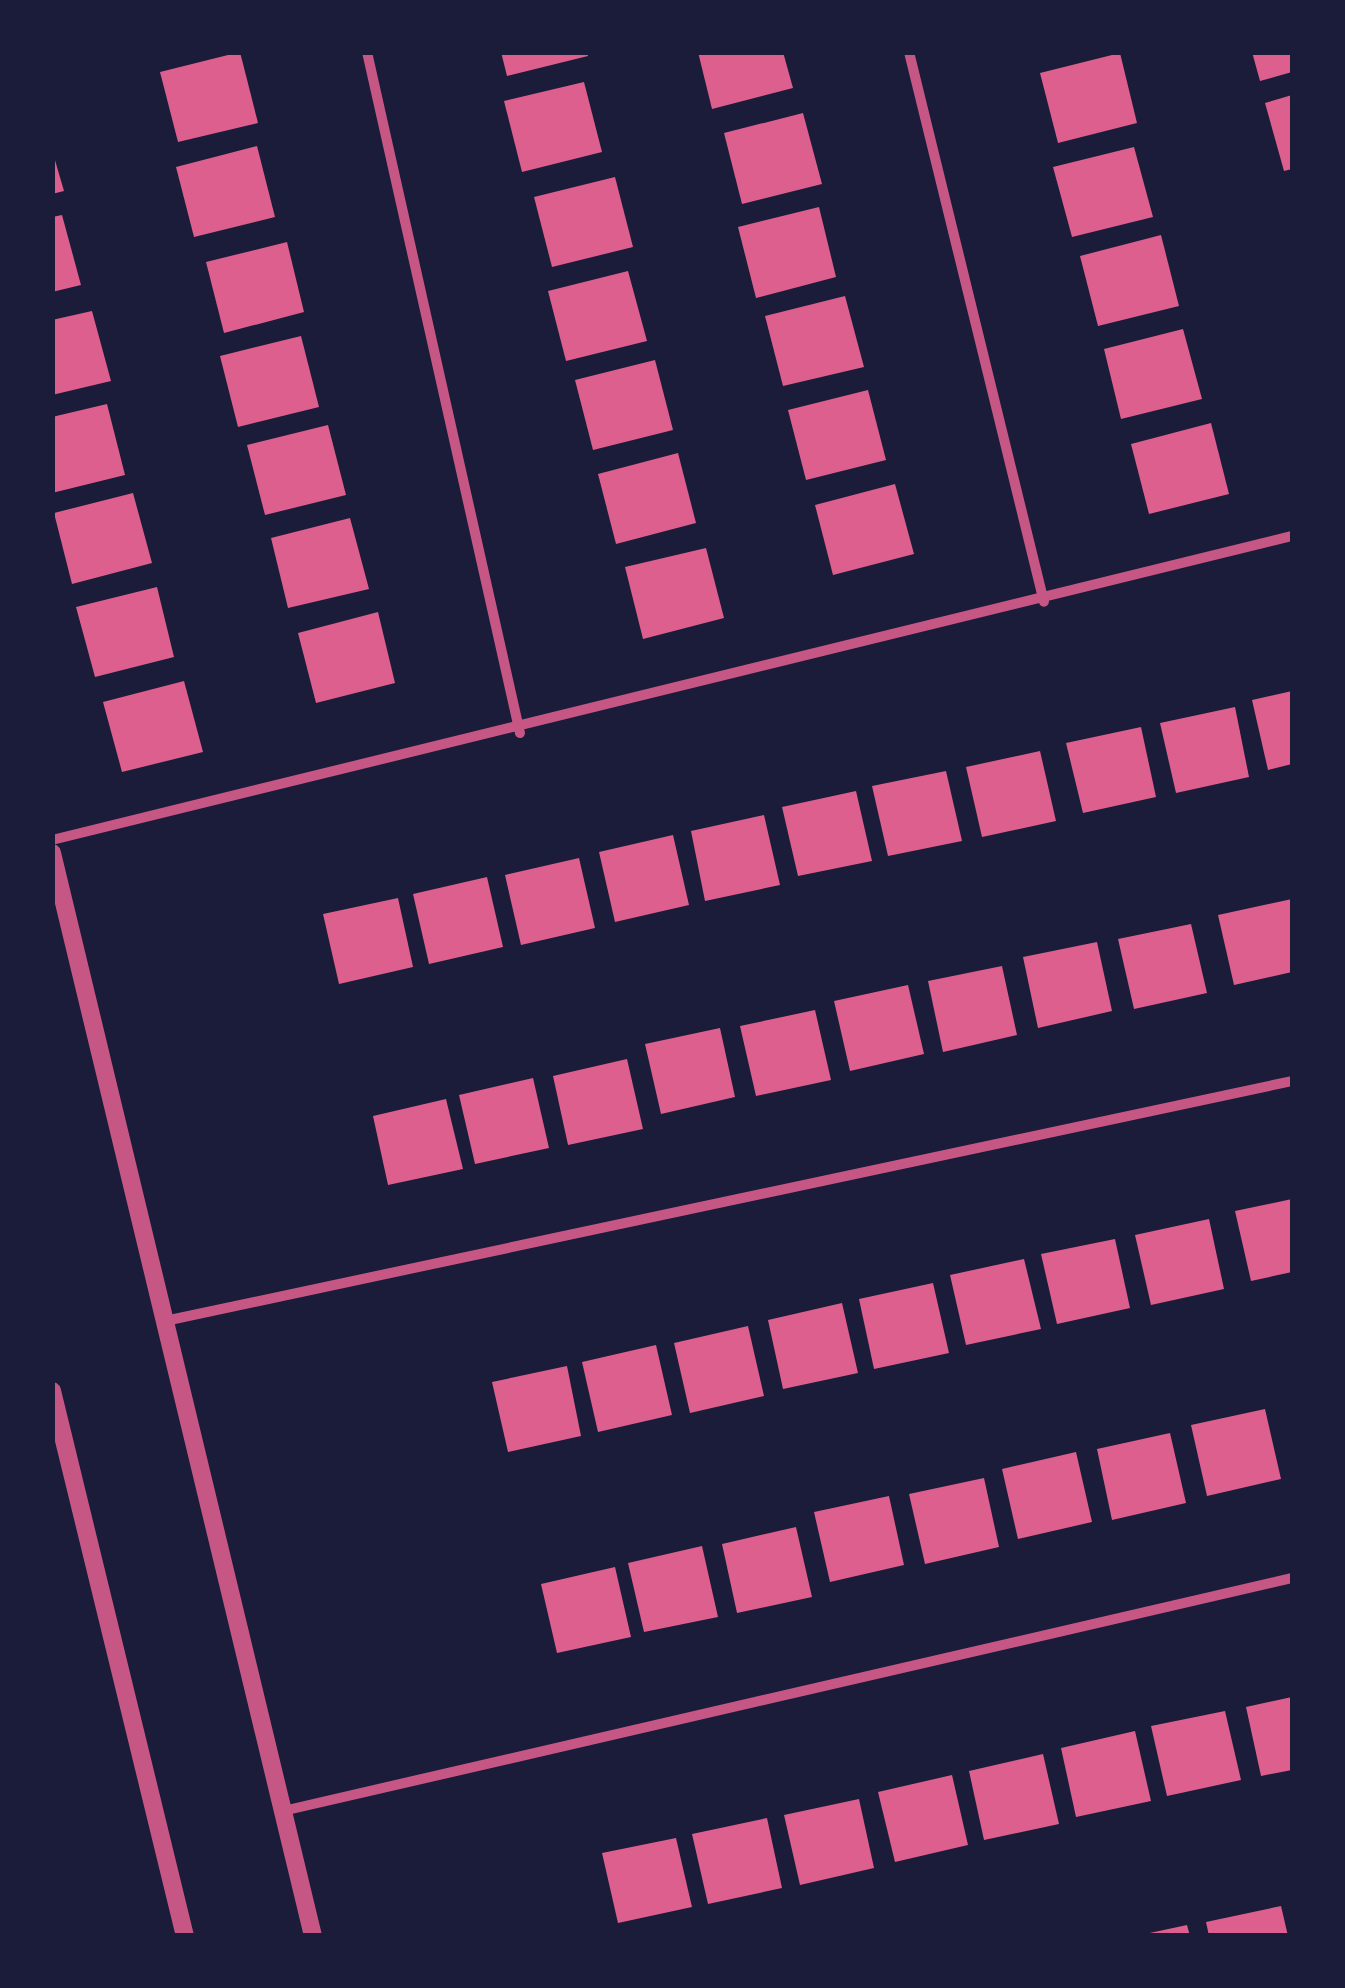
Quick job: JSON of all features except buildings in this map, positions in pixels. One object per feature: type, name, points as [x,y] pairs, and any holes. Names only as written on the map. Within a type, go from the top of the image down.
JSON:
[{"type":"street","points":[[368,52],[520,732]]},
{"type":"street","points":[[909,52],[1044,602]]},
{"type":"street","points":[[52,840],[520,732],[1292,536]]},
{"type":"street","points":[[52,853],[314,1936]]},
{"type":"street","points":[[165,1321],[1292,1081]]},
{"type":"street","points":[[52,1390],[184,1936]]},
{"type":"street","points":[[284,1811],[1292,1578]]}]
